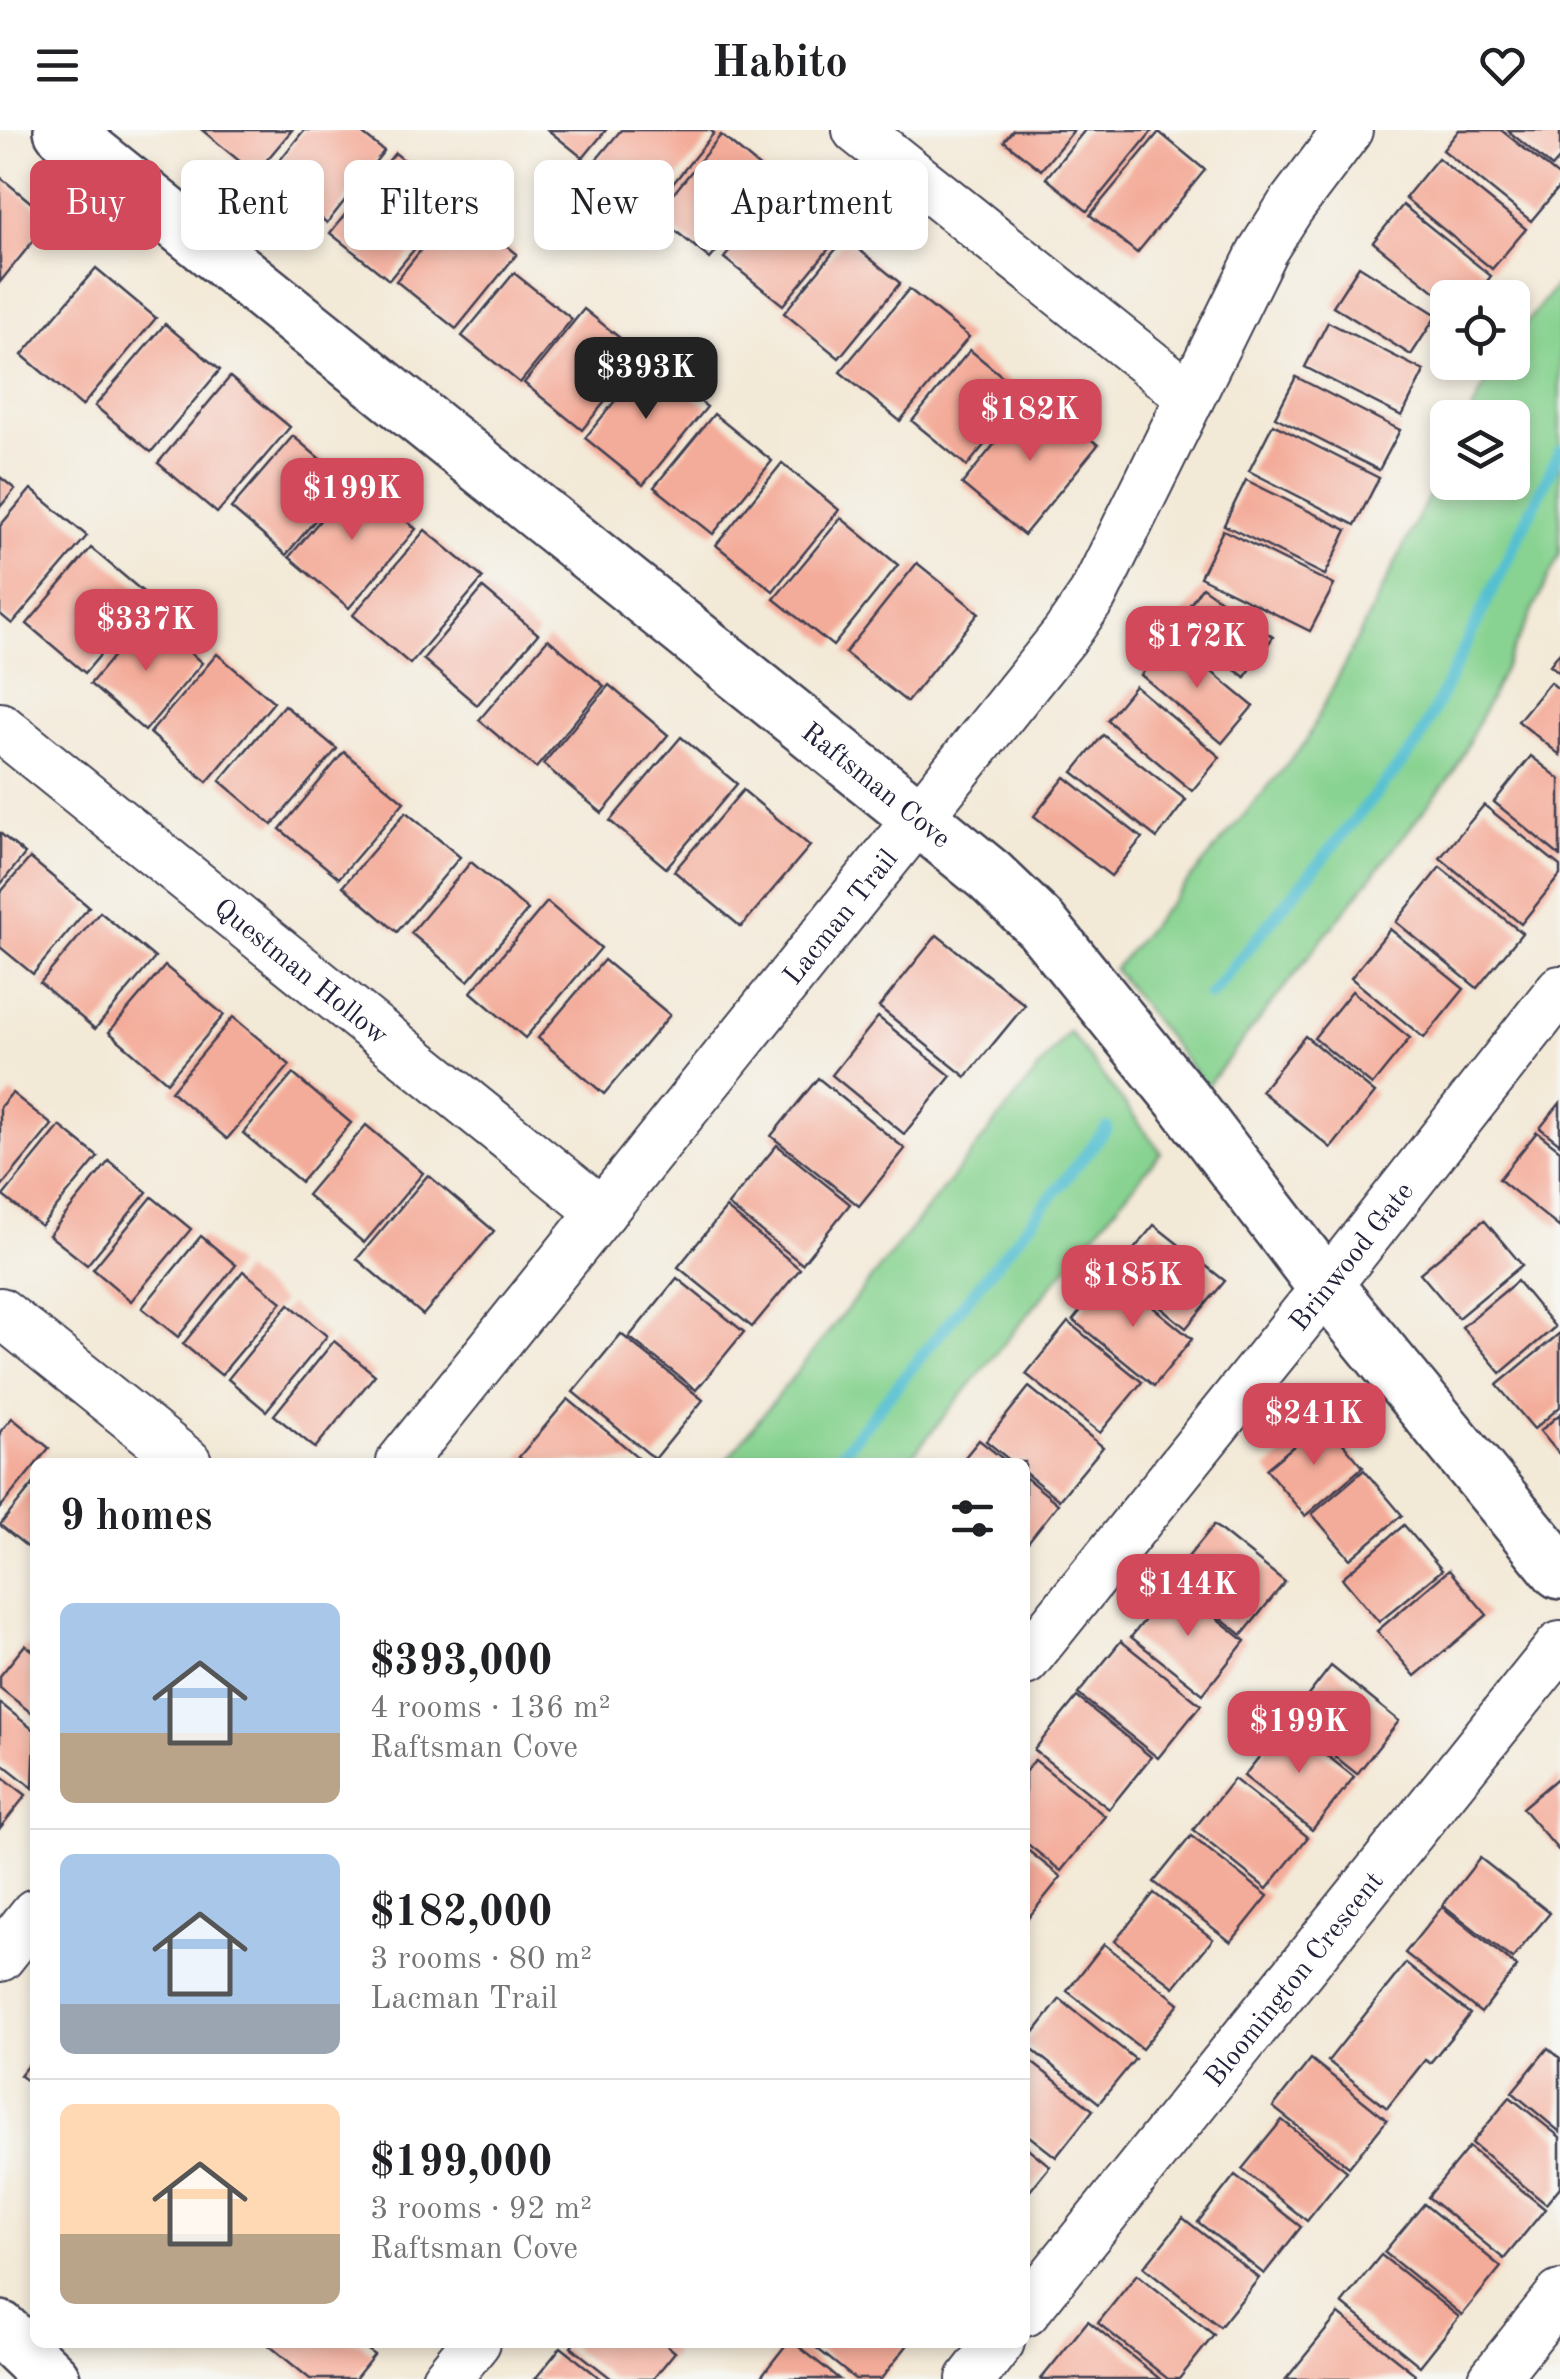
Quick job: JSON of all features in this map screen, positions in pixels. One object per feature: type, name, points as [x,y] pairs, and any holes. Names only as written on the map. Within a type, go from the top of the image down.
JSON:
[{"type":"street","name":"Raftsman Cove","points":[[62,130],[918,817],[990,876],[1041,925],[1184,1101],[1326,1287],[1560,1571]]},
{"type":"street","points":[[857,130],[1190,396]]},
{"type":"street","name":"Lacman Trail","points":[[404,1458],[1066,634],[1093,595],[1263,250],[1348,130]]},
{"type":"street","name":"Questman Hollow","points":[[0,726],[602,1212]]},
{"type":"street","name":"Brinwood Gate","points":[[1030,1655],[1560,990]]},
{"type":"street","points":[[0,1312],[183,1458]]},
{"type":"street","name":"Bloomington Crescent","points":[[1030,2306],[1560,1646]]},
{"type":"street","points":[[0,1956],[30,1920]]},
{"type":"street","points":[[1493,2379],[1559,2297]]},
{"type":"street","points":[[0,2330],[52,2379]]},
{"type":"street","points":[[446,2379],[471,2348]]},
{"type":"street","points":[[971,2379],[995,2348]]},
{"type":"green space","points":[[1560,281],[1560,554],[1454,772],[1206,1087],[1114,969],[1305,743],[1430,494],[1430,500],[1530,500],[1530,400],[1478,400],[1488,380],[1530,380],[1530,318]]},
{"type":"green space","points":[[1069,1031],[1161,1152],[910,1458],[728,1458]]},
{"type":"building","points":[[202,130],[292,130],[267,160],[238,160]]},
{"type":"building","points":[[304,130],[358,130],[384,151],[377,160],[344,160],[344,202],[327,223],[324,160],[280,160]]},
{"type":"building","points":[[548,130],[606,130],[583,158]]},
{"type":"building","points":[[621,130],[714,133],[674,182],[674,160],[596,160]]},
{"type":"building","points":[[1013,130],[1074,130],[1041,170],[1004,141]]},
{"type":"building","points":[[1085,130],[1153,130],[1087,211],[1046,178]]},
{"type":"building","points":[[1459,130],[1501,130],[1560,177],[1560,186],[1531,221],[1443,150]]},
{"type":"building","points":[[1507,130],[1560,130],[1560,158],[1552,167]]},
{"type":"building","points":[[1159,132],[1205,170],[1137,253],[1090,215]]},
{"type":"building","points":[[721,135],[751,160],[701,160]]},
{"type":"building","points":[[1438,158],[1526,229],[1492,269],[1405,198]]},
{"type":"building","points":[[694,168],[694,246],[674,230],[674,193]]},
{"type":"building","points":[[0,177],[30,202],[30,245],[0,282]]},
{"type":"building","points":[[1403,205],[1491,276],[1488,280],[1430,280],[1430,288],[1373,242]]},
{"type":"building","points":[[344,216],[344,244],[330,233]]},
{"type":"building","points":[[351,250],[414,250],[389,280]]},
{"type":"building","points":[[421,250],[512,250],[517,254],[456,329],[396,281]]},
{"type":"building","points":[[699,250],[717,250],[710,259]]},
{"type":"building","points":[[731,250],[828,250],[783,305],[724,258]]},
{"type":"building","points":[[835,250],[860,250],[900,283],[839,358],[784,313]]},
{"type":"building","points":[[1359,266],[1430,311],[1430,326],[1411,355],[1333,306]]},
{"type":"building","points":[[96,268],[156,318],[82,406],[22,355]]},
{"type":"building","points":[[514,273],[572,319],[520,383],[462,336]]},
{"type":"building","points":[[909,289],[969,337],[900,421],[840,372]]},
{"type":"building","points":[[584,309],[642,356],[582,430],[524,383]]},
{"type":"building","points":[[1328,322],[1424,371],[1402,416],[1305,367]]},
{"type":"building","points":[[165,324],[220,370],[151,452],[95,406]]},
{"type":"building","points":[[970,350],[1025,395],[967,466],[912,421]]},
{"type":"building","points":[[648,360],[707,407],[643,485],[585,438]]},
{"type":"building","points":[[230,377],[290,427],[217,513],[158,463]]},
{"type":"building","points":[[1296,377],[1400,430],[1379,470],[1275,417]]},
{"type":"building","points":[[1035,394],[1098,445],[1024,535],[962,484]]},
{"type":"building","points":[[714,414],[772,461],[713,534],[654,487]]},
{"type":"building","points":[[1273,424],[1379,478],[1355,525],[1249,471]]},
{"type":"building","points":[[293,436],[347,482],[286,555],[231,508]]},
{"type":"building","points":[[782,463],[839,510],[773,591],[716,545]]},
{"type":"building","points":[[0,477],[15,489],[0,507]]},
{"type":"building","points":[[356,478],[416,529],[349,608],[289,557]]},
{"type":"building","points":[[1246,480],[1347,530],[1325,575],[1224,525]]},
{"type":"building","points":[[31,489],[87,536],[12,624],[0,614],[0,526]]},
{"type":"building","points":[[841,518],[898,565],[833,646],[774,599]]},
{"type":"building","points":[[425,530],[483,578],[410,664],[353,615]]},
{"type":"building","points":[[1223,530],[1334,585],[1310,631],[1200,577]]},
{"type":"building","points":[[91,548],[149,597],[85,673],[27,624]]},
{"type":"building","points":[[917,563],[979,613],[907,702],[845,653]]},
{"type":"building","points":[[1202,587],[1273,637],[1245,677],[1174,628]]},
{"type":"building","points":[[483,588],[538,634],[477,705],[423,659]]},
{"type":"building","points":[[147,616],[202,663],[145,731],[90,684]]},
{"type":"building","points":[[1171,638],[1253,706],[1222,743],[1141,675]]},
{"type":"building","points":[[548,639],[604,686],[536,768],[479,720]]},
{"type":"building","points":[[1560,652],[1560,673],[1550,665]]},
{"type":"building","points":[[217,654],[274,702],[207,782],[150,733]]},
{"type":"building","points":[[1550,682],[1560,690],[1560,755],[1518,721]]},
{"type":"building","points":[[609,685],[668,735],[602,813],[543,764]]},
{"type":"building","points":[[1135,686],[1220,757],[1192,791],[1107,720]]},
{"type":"building","points":[[284,705],[337,749],[272,825],[220,781]]},
{"type":"building","points":[[1103,735],[1186,800],[1157,838],[1073,772]]},
{"type":"building","points":[[681,737],[737,784],[666,868],[610,821]]},
{"type":"building","points":[[344,752],[404,802],[339,878],[280,829]]},
{"type":"building","points":[[1531,756],[1560,779],[1560,856],[1494,802]]},
{"type":"building","points":[[1065,777],[1142,838],[1111,876],[1034,816]]},
{"type":"building","points":[[743,790],[810,846],[741,927],[674,871]]},
{"type":"building","points":[[1484,805],[1560,866],[1560,875],[1521,924],[1440,858]]},
{"type":"building","points":[[406,812],[460,857],[397,932],[343,886]]},
{"type":"building","points":[[0,833],[25,854],[0,885]]},
{"type":"building","points":[[30,858],[89,907],[33,974],[0,947],[0,893]]},
{"type":"building","points":[[471,862],[528,910],[468,981],[411,933]]},
{"type":"building","points":[[1440,867],[1522,933],[1477,988],[1396,922]]},
{"type":"building","points":[[547,902],[601,948],[525,1038],[471,992]]},
{"type":"building","points":[[100,912],[155,958],[95,1029],[40,983]]},
{"type":"building","points":[[1390,929],[1464,989],[1424,1038],[1351,978]]},
{"type":"building","points":[[937,935],[1025,1005],[966,1077],[879,1007]]},
{"type":"building","points":[[604,960],[670,1015],[604,1094],[538,1038]]},
{"type":"building","points":[[165,966],[224,1015],[167,1082],[109,1032]]},
{"type":"building","points":[[1352,991],[1410,1038],[1372,1085],[1314,1038]]},
{"type":"building","points":[[233,1017],[290,1065],[227,1139],[171,1091]]},
{"type":"building","points":[[878,1017],[951,1076],[904,1134],[832,1075]]},
{"type":"building","points":[[1305,1036],[1375,1093],[1331,1148],[1261,1091]]},
{"type":"building","points":[[293,1074],[351,1123],[301,1182],[243,1133]]},
{"type":"building","points":[[818,1078],[905,1149],[859,1206],[771,1136]]},
{"type":"building","points":[[12,1093],[52,1125],[0,1188],[0,1107]]},
{"type":"building","points":[[1560,1103],[1560,1144],[1540,1128]]},
{"type":"building","points":[[366,1125],[423,1173],[364,1243],[307,1195]]},
{"type":"building","points":[[60,1126],[98,1157],[41,1226],[3,1196]]},
{"type":"building","points":[[1537,1132],[1560,1150],[1560,1228],[1499,1179]]},
{"type":"building","points":[[777,1145],[850,1204],[802,1264],[728,1205]]},
{"type":"building","points":[[109,1161],[147,1192],[87,1265],[49,1235]]},
{"type":"building","points":[[428,1175],[494,1231],[423,1315],[357,1259]]},
{"type":"building","points":[[152,1197],[191,1229],[131,1301],[93,1269]]},
{"type":"building","points":[[726,1208],[800,1269],[752,1327],[678,1267]]},
{"type":"building","points":[[1484,1220],[1522,1265],[1458,1318],[1420,1273]]},
{"type":"building","points":[[1154,1225],[1225,1281],[1186,1328],[1116,1271]]},
{"type":"building","points":[[201,1236],[236,1265],[178,1337],[142,1308]]},
{"type":"building","points":[[243,1271],[282,1302],[221,1375],[183,1344]]},
{"type":"building","points":[[1111,1273],[1192,1339],[1154,1386],[1073,1320]]},
{"type":"building","points":[[677,1278],[744,1332],[696,1390],[629,1337]]},
{"type":"building","points":[[1517,1281],[1555,1327],[1501,1373],[1462,1327]]},
{"type":"building","points":[[289,1304],[327,1336],[266,1411],[228,1379]]},
{"type":"building","points":[[1068,1322],[1142,1382],[1100,1433],[1026,1374]]},
{"type":"building","points":[[1560,1333],[1560,1407],[1534,1429],[1497,1385]]},
{"type":"building","points":[[621,1334],[703,1400],[654,1458],[573,1392]]},
{"type":"building","points":[[334,1341],[375,1375],[315,1448],[274,1415]]},
{"type":"building","points":[[1029,1387],[1103,1447],[1059,1500],[1030,1477],[1030,1458],[1007,1458],[986,1441]]},
{"type":"building","points":[[568,1399],[639,1458],[520,1458]]},
{"type":"building","points":[[1560,1414],[1560,1455],[1540,1431]]},
{"type":"building","points":[[12,1418],[49,1448],[41,1458],[30,1458],[30,1471],[0,1508],[0,1432]]},
{"type":"building","points":[[1324,1421],[1363,1467],[1305,1516],[1266,1469]]},
{"type":"building","points":[[979,1440],[1002,1458],[964,1458]]},
{"type":"building","points":[[1364,1470],[1402,1515],[1350,1559],[1312,1514]]},
{"type":"building","points":[[1030,1481],[1058,1504],[1030,1540]]},
{"type":"building","points":[[30,1488],[30,1549],[0,1525]]},
{"type":"building","points":[[1214,1525],[1285,1582],[1242,1635],[1171,1578]]},
{"type":"building","points":[[1404,1525],[1442,1570],[1379,1622],[1342,1578]]},
{"type":"building","points":[[1449,1570],[1487,1615],[1415,1676],[1377,1631]]},
{"type":"building","points":[[1174,1584],[1245,1641],[1203,1694],[1131,1637]]},
{"type":"building","points":[[1121,1641],[1201,1705],[1158,1758],[1078,1694]]},
{"type":"building","points":[[25,1645],[30,1648],[30,1712],[0,1688],[0,1676]]},
{"type":"building","points":[[1331,1666],[1399,1721],[1357,1774],[1289,1720]]},
{"type":"building","points":[[1077,1697],[1151,1757],[1109,1809],[1034,1750]]},
{"type":"building","points":[[0,1703],[30,1727],[30,1786],[0,1762]]},
{"type":"building","points":[[1286,1723],[1354,1777],[1312,1830],[1244,1776]]},
{"type":"building","points":[[1035,1760],[1105,1816],[1061,1871],[1030,1846],[1030,1766]]},
{"type":"building","points":[[0,1775],[26,1795],[0,1828]]},
{"type":"building","points":[[1560,1776],[1560,1852],[1522,1808]]},
{"type":"building","points":[[1234,1779],[1308,1837],[1267,1889],[1193,1830]]},
{"type":"building","points":[[1191,1836],[1268,1896],[1231,1942],[1154,1882]]},
{"type":"building","points":[[1030,1852],[1061,1877],[1030,1916]]},
{"type":"building","points":[[1480,1858],[1550,1913],[1512,1959],[1443,1905]]},
{"type":"building","points":[[1154,1893],[1213,1939],[1174,1987],[1115,1941]]},
{"type":"building","points":[[1442,1907],[1517,1967],[1481,2013],[1405,1953]]},
{"type":"building","points":[[1104,1944],[1179,2003],[1142,2049],[1067,1991]]},
{"type":"building","points":[[1406,1963],[1470,2014],[1430,2063],[1425,2060],[1387,2108],[1328,2061]]},
{"type":"building","points":[[1060,1999],[1135,2059],[1099,2103],[1030,2048],[1030,2038]]},
{"type":"building","points":[[1548,2048],[1560,2058],[1560,2132],[1512,2092]]},
{"type":"building","points":[[1311,2059],[1387,2120],[1349,2167],[1273,2107]]},
{"type":"building","points":[[1030,2061],[1093,2110],[1056,2157],[1030,2137]]},
{"type":"building","points":[[30,2062],[30,2083],[20,2075]]},
{"type":"building","points":[[1510,2097],[1560,2137],[1560,2187],[1546,2204],[1472,2143]]},
{"type":"building","points":[[1282,2120],[1347,2171],[1307,2221],[1242,2169]]},
{"type":"building","points":[[1469,2147],[1545,2209],[1504,2259],[1428,2197]]},
{"type":"building","points":[[1030,2150],[1050,2166],[1030,2191]]},
{"type":"building","points":[[1235,2175],[1301,2227],[1264,2274],[1198,2222]]},
{"type":"building","points":[[1424,2204],[1501,2267],[1462,2315],[1384,2252]]},
{"type":"building","points":[[1183,2218],[1259,2278],[1220,2327],[1144,2267]]},
{"type":"building","points":[[1381,2255],[1459,2317],[1420,2366],[1342,2303]]},
{"type":"building","points":[[1137,2274],[1214,2335],[1179,2379],[1168,2379],[1098,2323]]},
{"type":"building","points":[[1339,2314],[1415,2374],[1411,2379],[1286,2379]]},
{"type":"building","points":[[1088,2321],[1160,2379],[1041,2379]]},
{"type":"building","points":[[272,2348],[366,2348],[374,2355],[355,2379],[310,2379]]},
{"type":"building","points":[[562,2348],[601,2379],[535,2379]]},
{"type":"building","points":[[572,2348],[670,2348],[675,2352],[653,2379],[612,2379]]},
{"type":"building","points":[[783,2348],[800,2348],[839,2379],[759,2379]]},
{"type":"building","points":[[816,2348],[905,2348],[881,2379],[855,2379]]},
{"type":"waterway","points":[[1210,995],[1418,743],[1560,451]]},
{"type":"waterway","points":[[838,1458],[1107,1128]]}]
